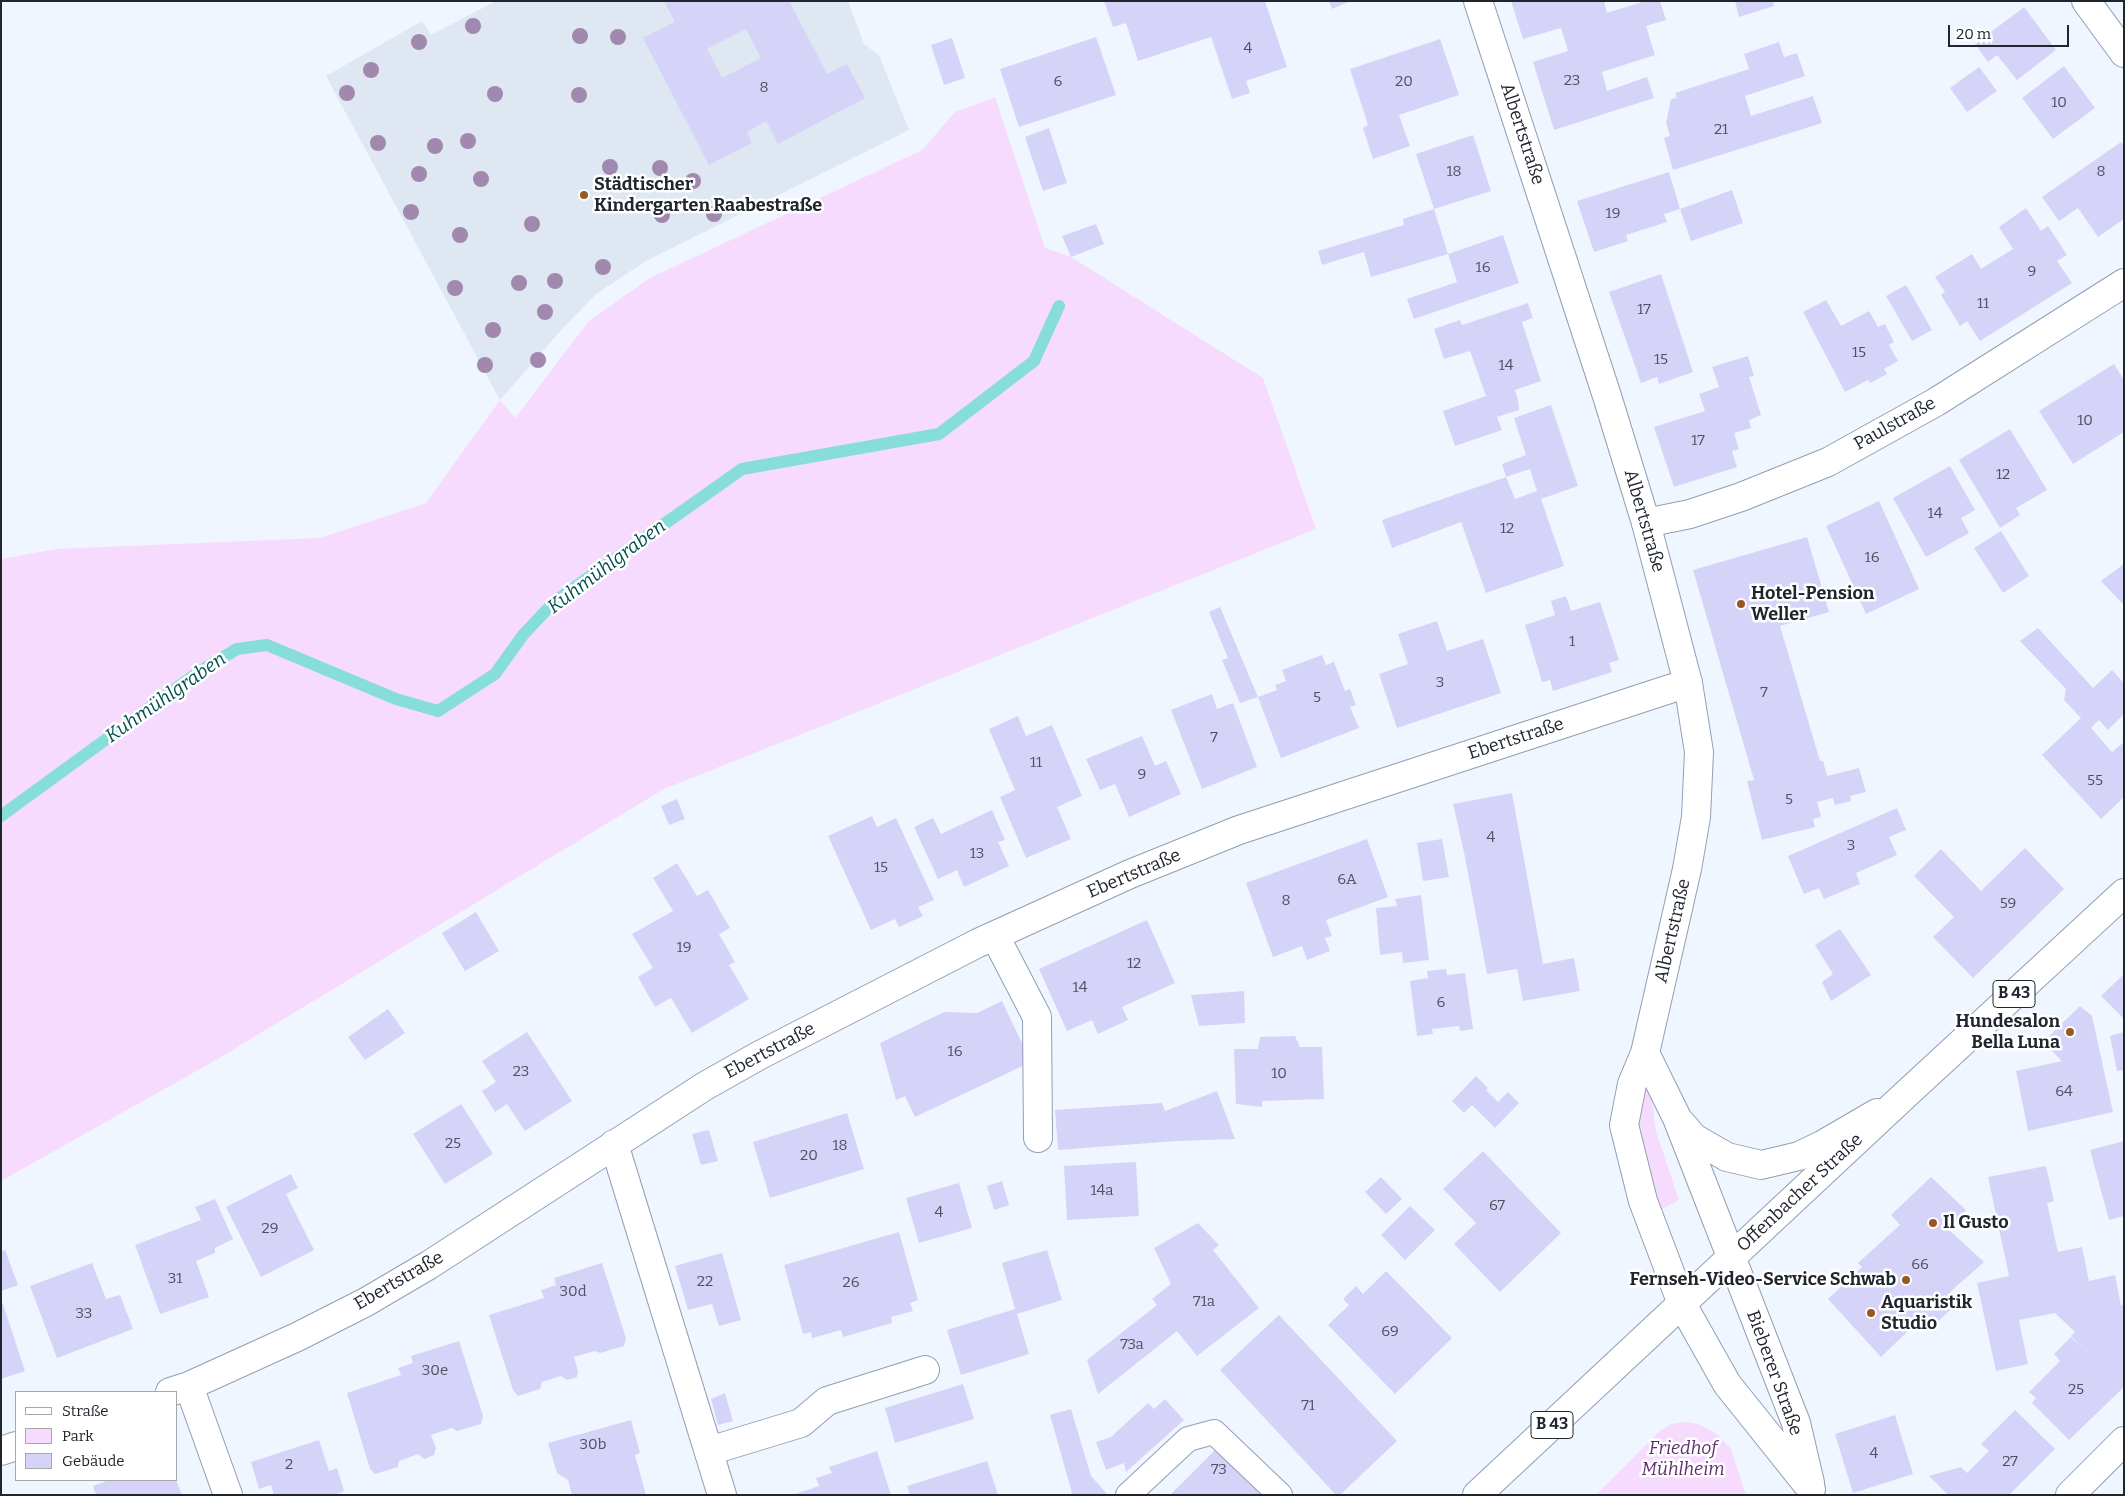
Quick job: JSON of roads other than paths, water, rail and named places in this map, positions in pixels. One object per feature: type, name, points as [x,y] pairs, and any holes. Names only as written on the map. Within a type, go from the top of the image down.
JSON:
[{"type":"street","name":"Albertstraße","points":[[1478,1],[1601,378],[1646,523],[1688,683],[1699,752],[1696,817],[1687,869],[1645,1053],[1632,1084],[1624,1124],[1643,1201],[1682,1304]]},
{"type":"street","points":[[2086,1],[2124,53]]},
{"type":"street","name":"Paulstraße","points":[[1646,523],[1690,514],[1741,497],[1828,462],[1936,402],[2124,283]]},
{"type":"street","name":"Ebertstraße","points":[[179,1389],[297,1337],[366,1302],[429,1265],[705,1086],[760,1055],[995,936],[1130,874],[1240,830],[1688,683]]},
{"type":"street","name":"Offenbacher Straße","points":[[1478,1495],[2124,893]]},
{"type":"street","points":[[995,936],[1037,1017],[1038,1138]]},
{"type":"street","points":[[1645,1053],[1677,1118],[1731,1258]]},
{"type":"street","points":[[1677,1118],[1694,1138],[1727,1157],[1761,1165],[1791,1158],[1822,1145],[1864,1122],[1904,1096]]},
{"type":"street","points":[[614,1144],[722,1495]]},
{"type":"street","name":"Bieberer Straße","points":[[1731,1258],[1796,1423],[1812,1492]]},
{"type":"street","name":"Bieberer Straße","points":[[1682,1304],[1727,1384],[1812,1492]]},
{"type":"street","points":[[710,1451],[801,1423],[827,1401],[925,1370]]},
{"type":"street","points":[[179,1389],[228,1495]]},
{"type":"street","points":[[2070,1495],[2124,1441]]},
{"type":"street","points":[[1,1451],[15,1446]]},
{"type":"lane","points":[[1128,1495],[1188,1439],[1214,1432],[1280,1495]]},
{"type":"waterway","name":"Kuhmühlgraben","points":[[1,816],[197,673],[237,649],[267,645],[396,699],[438,711],[495,674],[523,635],[554,602],[742,469],[939,434],[1034,361],[1059,306]]},
{"type":"place","name":"Städtischer Kindergarten Raabestraße","points":[[584,195]]},
{"type":"place","name":"Hotel-Pension Weller","points":[[1741,604]]},
{"type":"place","name":"Hundesalon Bella Luna","points":[[2070,1032]]},
{"type":"place","name":"Il Gusto","points":[[1933,1223]]},
{"type":"place","name":"Fernseh-Video-Service Schwab","points":[[1906,1280]]},
{"type":"place","name":"Aquaristik Studio","points":[[1871,1313]]},
{"type":"park label","name":"Friedhof Mühlheim","points":[[1683,1459]]}]
